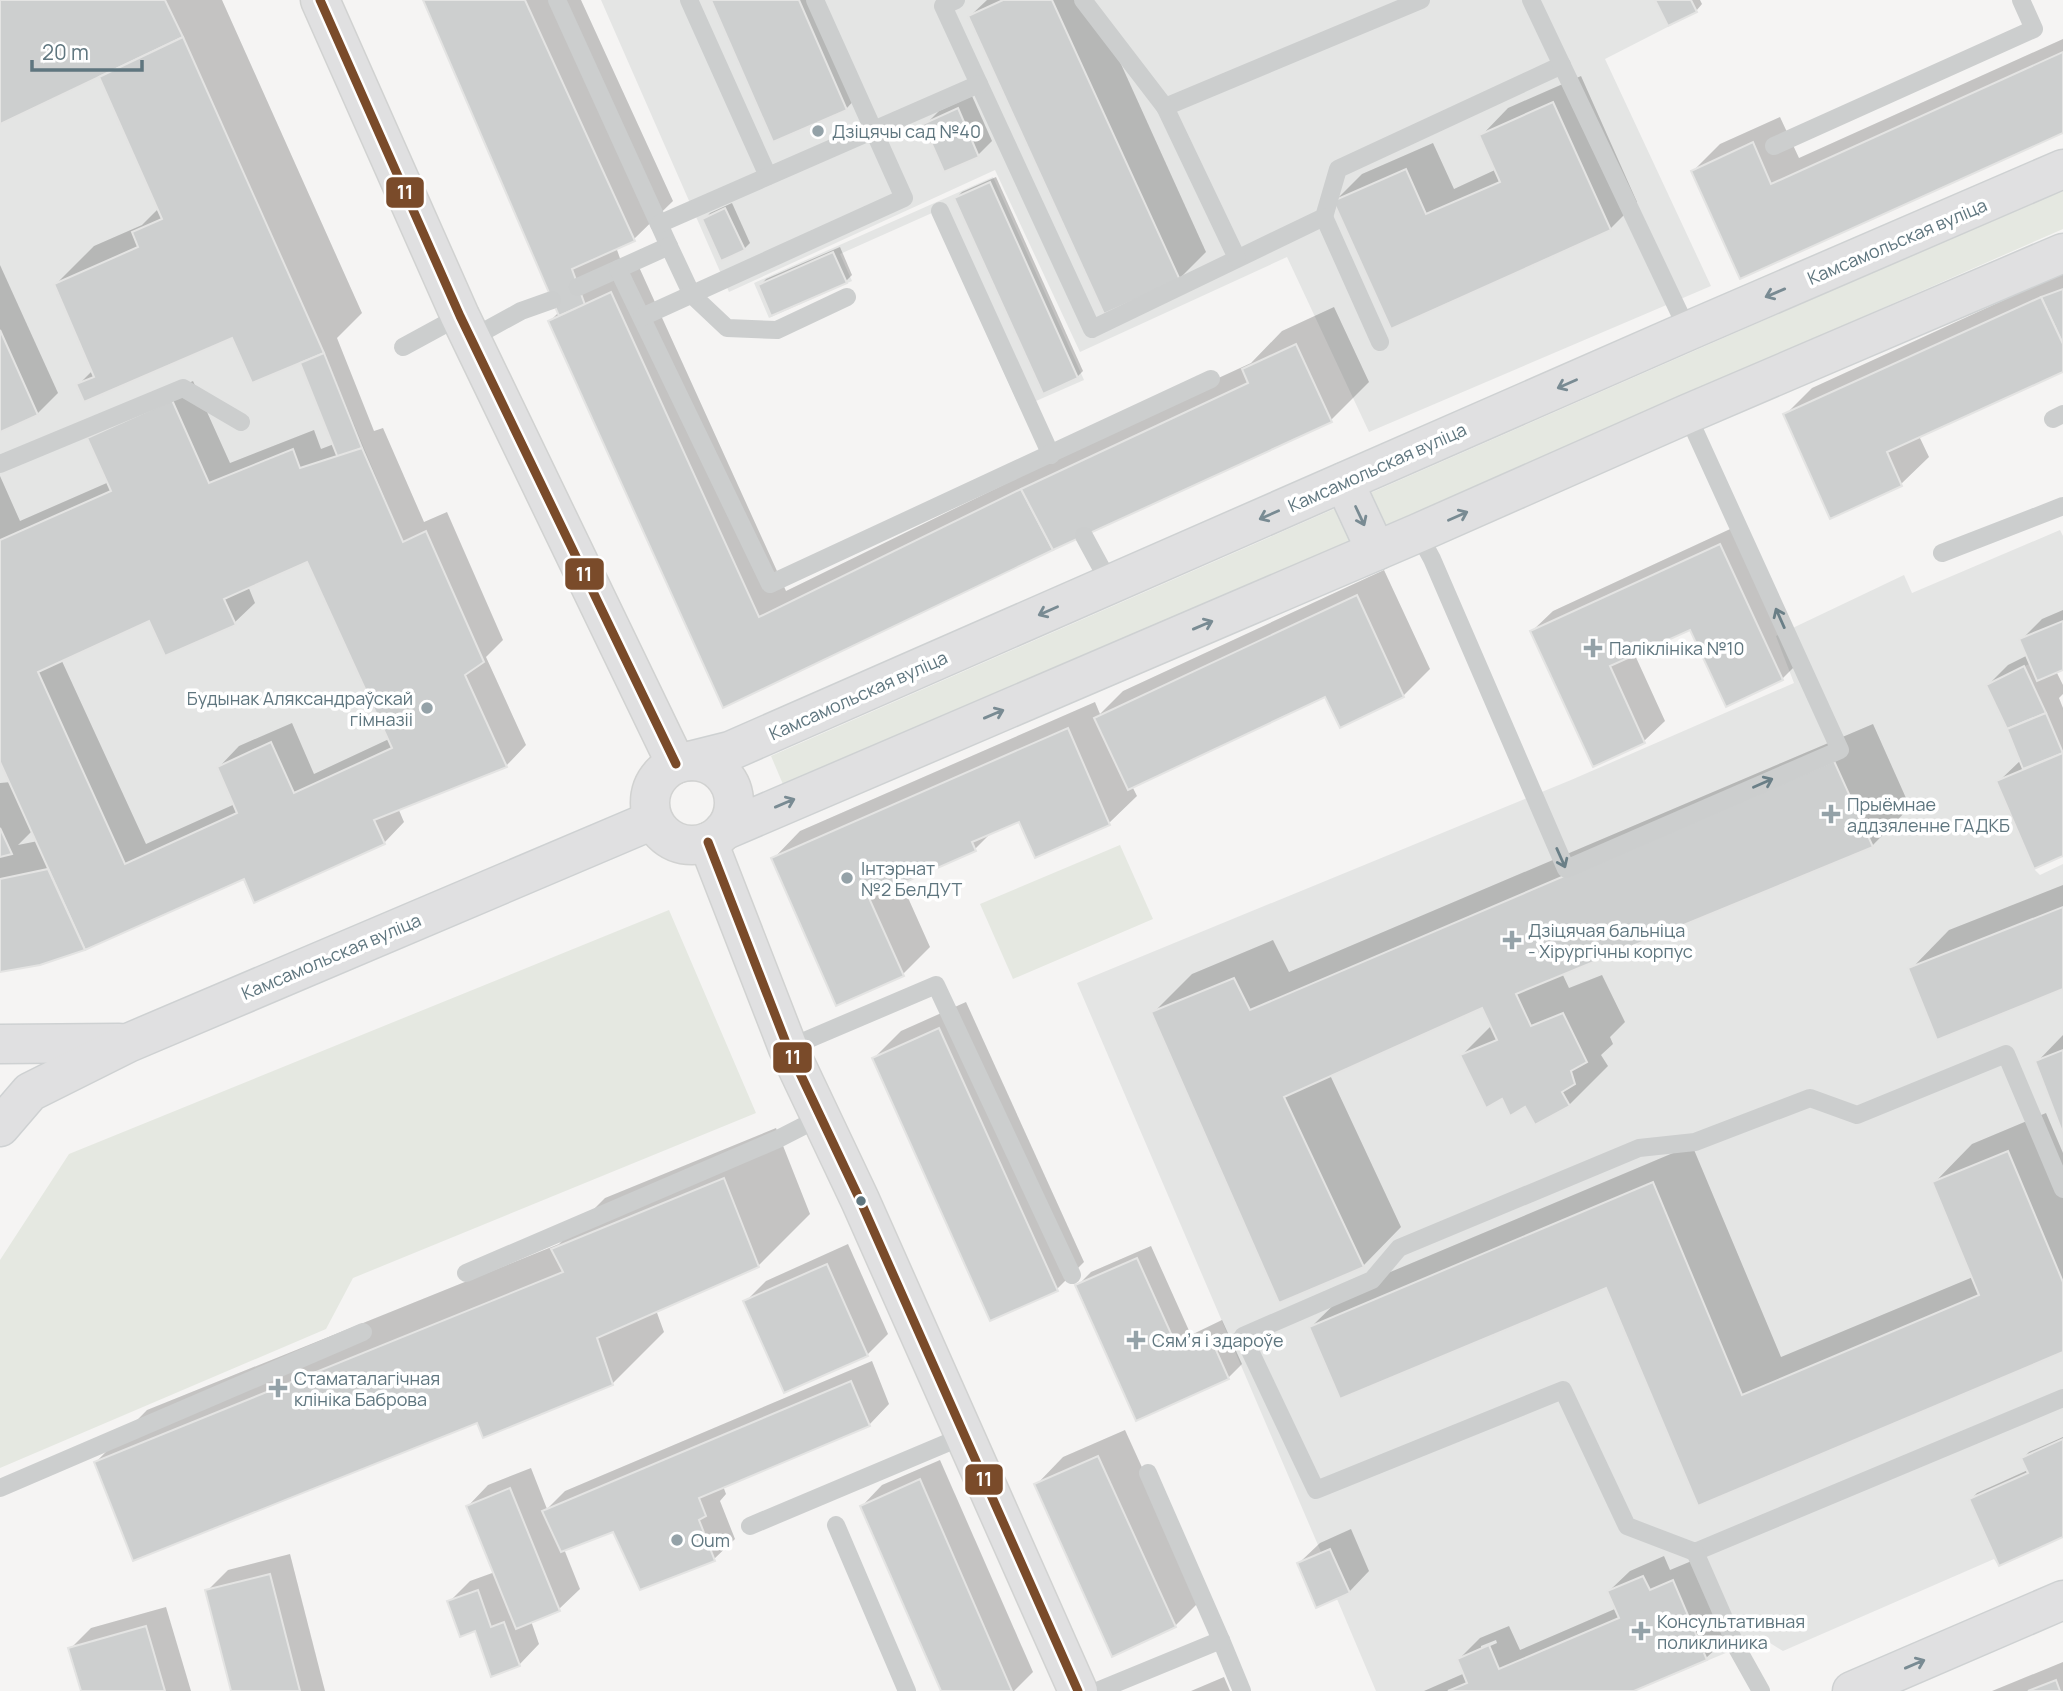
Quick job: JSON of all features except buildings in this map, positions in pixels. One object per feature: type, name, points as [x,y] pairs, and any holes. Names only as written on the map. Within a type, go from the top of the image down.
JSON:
[{"type":"street","points":[[320,0],[466,327],[683,763]]},
{"type":"street","name":"Камсамольская вуліца","points":[[683,763],[730,751],[2063,169]]},
{"type":"street","points":[[716,836],[730,820],[734,806],[727,779],[704,763],[683,763],[664,771],[651,794],[653,820],[660,831],[671,840],[696,845],[2063,253]]},
{"type":"street","points":[[1344,482],[1376,551]]},
{"type":"street","name":"Камсамольская вуліца","points":[[0,1044],[128,1044],[653,820]]},
{"type":"street","points":[[716,836],[788,1048],[966,1435],[1078,1691]]},
{"type":"street","points":[[0,1127],[30,1092],[128,1044]]},
{"type":"street","points":[[0,1050],[10,1053],[26,1069],[30,1092]]},
{"type":"street","points":[[1852,1691],[2063,1600]]},
{"type":"lane","points":[[557,0],[692,295],[727,328],[777,330],[847,297]]},
{"type":"lane","points":[[689,0],[768,176]]},
{"type":"lane","points":[[642,317],[904,198],[815,0]]},
{"type":"lane","points":[[956,0],[943,6],[1092,329],[1324,218]]},
{"type":"lane","points":[[1083,0],[1165,107],[1237,258]]},
{"type":"lane","points":[[1165,107],[1421,0]]},
{"type":"lane","points":[[1531,0],[1688,331]]},
{"type":"lane","points":[[1774,146],[2034,29],[2021,0]]},
{"type":"lane","points":[[1381,342],[1324,218],[1338,169],[1562,65]]},
{"type":"lane","points":[[659,224],[979,84]]},
{"type":"lane","points":[[940,211],[1051,455]]},
{"type":"lane","points":[[578,287],[669,246]]},
{"type":"lane","points":[[618,269],[770,584],[1211,379]]},
{"type":"lane","points":[[403,347],[552,300]]},
{"type":"lane","points":[[0,464],[183,388],[241,422]]},
{"type":"lane","points":[[1419,533],[1566,869],[1840,750],[1687,414]]},
{"type":"lane","points":[[1942,553],[2063,506]]},
{"type":"lane","points":[[1084,536],[1110,584]]},
{"type":"lane","points":[[788,1048],[936,985],[1072,1275]]},
{"type":"lane","points":[[2063,1189],[2006,1054],[1857,1115],[1810,1098],[1695,1142],[1639,1148],[1399,1248],[1372,1280],[1243,1336],[1316,1490],[1563,1390],[1627,1526],[1695,1552],[2063,1398]]},
{"type":"lane","points":[[466,1273],[778,1139],[821,1117]]},
{"type":"lane","points":[[0,1488],[363,1332]]},
{"type":"lane","points":[[750,1526],[966,1435]]},
{"type":"lane","points":[[1148,1473],[1242,1691]]},
{"type":"lane","points":[[836,1525],[907,1691]]},
{"type":"lane","points":[[1695,1552],[1737,1648],[1761,1691]]},
{"type":"lane","points":[[1097,1691],[1221,1640]]},
{"type":"shaded area","points":[[0,0],[183,37],[324,353],[403,541],[426,531],[484,662],[465,675],[507,767],[374,820],[254,903],[243,880],[85,950],[40,965],[0,972]]},
{"type":"shaded area","points":[[601,0],[1691,0],[1697,12],[1605,59],[1711,286],[1369,432],[1287,257],[1080,352],[995,170],[729,292]]},
{"type":"shaded area","points":[[993,177],[1084,380],[1020,408],[932,213],[840,254],[852,281],[769,318],[754,283]]},
{"type":"shaded area","points":[[2063,189],[2063,229],[785,789],[771,756]]},
{"type":"shaded area","points":[[2060,530],[2063,536],[2063,621],[2019,639],[2029,664],[1986,685],[2007,729],[2046,713],[2063,753],[1996,782],[2034,869],[2040,875],[2063,864],[2063,1537],[1999,1566],[1994,1559],[1783,1651],[1762,1638],[1634,1691],[1376,1691],[1337,1599],[1349,1593],[1330,1549],[1321,1552],[1077,983],[1571,780],[1794,683],[1776,636],[1904,575],[1912,593]]},
{"type":"shaded area","points":[[1120,845],[1153,919],[1013,979],[980,904]]},
{"type":"shaded area","points":[[669,910],[756,1113],[353,1278],[326,1329],[0,1468],[0,1260],[69,1154]]},
{"type":"transit line","name":"11","points":[[320,0],[460,316],[676,764]]},
{"type":"transit line","name":"11","points":[[708,842],[788,1048],[860,1200],[1078,1691]]},
{"type":"place","name":"Дзіцячы сад №40","points":[[818,131]]},
{"type":"place","name":"Паліклініка №10","points":[[1593,648]]},
{"type":"place","name":"Будынак Аляксандраўскай гімназіі","points":[[427,708]]},
{"type":"place","name":"Прыёмнае аддзяленне ГАДКБ","points":[[1831,814]]},
{"type":"place","name":"Інтэрнат №2 БелДУТ","points":[[847,878]]},
{"type":"place","name":"Дзіцячая бальніца - Хірургічны корпус","points":[[1512,940]]},
{"type":"place","name":"Сямʼя і здароўе","points":[[1136,1340]]},
{"type":"place","name":"Стаматалагічная клініка Баброва","points":[[278,1388]]},
{"type":"place","name":"Oum","points":[[677,1540]]},
{"type":"place","name":"Консультативная поликлиника","points":[[1641,1631]]}]
